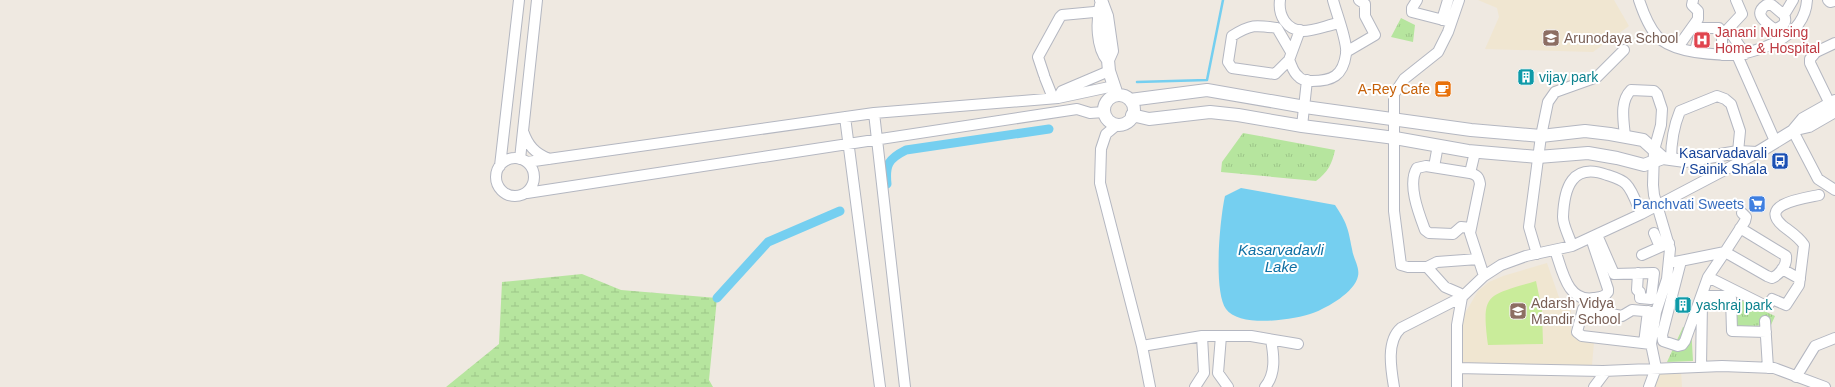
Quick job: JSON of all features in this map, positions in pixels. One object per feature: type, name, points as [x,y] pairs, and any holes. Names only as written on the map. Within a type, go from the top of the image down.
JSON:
[{"type":"street","points":[[519,0],[500,166],[496,176],[502,190],[512,195],[877,138],[1077,109],[1090,113],[1104,112]]},
{"type":"street","points":[[523,160],[523,131],[536,0]]},
{"type":"street","points":[[1280,0],[1280,24],[1294,72],[1299,78],[1307,80],[1328,80],[1336,76],[1341,68],[1346,52],[1333,0]]},
{"type":"street","points":[[1346,52],[1374,35],[1365,16],[1365,4],[1359,0]]},
{"type":"street","points":[[1418,0],[1412,8],[1412,12],[1447,21]]},
{"type":"street","points":[[1448,0],[1447,21],[1438,52],[1404,79],[1394,94],[1394,211],[1401,265],[1408,267],[1426,267],[1437,262],[1478,259]]},
{"type":"street","points":[[1447,21],[1459,0]]},
{"type":"street","points":[[1639,0],[1645,17],[1657,36],[1678,47],[1722,55],[1741,55],[1764,48],[1788,37],[1799,24],[1807,6],[1807,0]]},
{"type":"street","points":[[1646,0],[1650,15],[1657,22]]},
{"type":"street","points":[[1678,47],[1698,19],[1698,11],[1692,5],[1693,0]]},
{"type":"street","points":[[1736,0],[1742,14],[1728,29],[1741,55],[1775,141]]},
{"type":"street","points":[[1783,26],[1785,21],[1784,15],[1793,0]]},
{"type":"street","points":[[1828,0],[1830,2],[1835,1]]},
{"type":"street","points":[[1783,26],[1774,29],[1761,19],[1760,11],[1766,5],[1772,5],[1784,15]]},
{"type":"street","points":[[1056,98],[1044,76],[1038,56],[1062,15],[1101,7],[1107,16],[1112,51],[1108,66],[1116,91]]},
{"type":"street","points":[[1300,30],[1290,56],[1275,74],[1232,68],[1228,62],[1232,36],[1246,27],[1254,25],[1286,24],[1300,30],[1339,23]]},
{"type":"street","points":[[1783,26],[1792,32]]},
{"type":"street","points":[[1695,51],[1701,28],[1719,28],[1722,32],[1722,55]]},
{"type":"street","points":[[1394,387],[1391,346],[1396,332],[1462,297],[1484,276],[1501,264],[1572,246],[1641,214],[1757,153],[1795,130],[1803,119],[1833,107],[1810,63],[1810,59],[1816,52],[1835,43]]},
{"type":"street","points":[[1537,254],[1530,227],[1540,136],[1548,102],[1556,92],[1597,77],[1624,50]]},
{"type":"street","points":[[1056,98],[1062,91],[1108,66]]},
{"type":"street","points":[[1302,126],[1307,80]]},
{"type":"street","points":[[1130,100],[1207,90],[1305,107],[1471,130],[1540,136],[1585,131],[1643,140],[1660,158]]},
{"type":"street","points":[[1626,137],[1624,104],[1629,92],[1631,90],[1654,91],[1657,94],[1662,109],[1660,158],[1653,185],[1664,245],[1669,262],[1666,279],[1652,311],[1649,341],[1656,368],[1649,387]]},
{"type":"street","points":[[500,166],[509,159],[549,159],[874,113],[1056,98],[1078,94],[1116,91],[1130,100],[1134,109],[1127,122],[1118,124],[1106,134],[1101,149],[1100,184],[1142,346],[1150,387]]},
{"type":"street","points":[[1116,91],[1106,103],[1104,112],[1109,121],[1118,124]]},
{"type":"street","points":[[1077,109],[1078,94]]},
{"type":"street","points":[[1660,158],[1670,144],[1675,123],[1680,111],[1717,96],[1725,99],[1731,104],[1740,131],[1738,152]]},
{"type":"street","points":[[1132,115],[1149,119],[1210,112],[1395,138],[1471,152],[1538,157],[1588,153],[1618,158],[1644,165],[1660,158],[1685,161],[1738,152],[1757,153]]},
{"type":"street","points":[[874,113],[904,387]]},
{"type":"street","points":[[846,117],[880,387]]},
{"type":"street","points":[[1470,173],[1471,130]]},
{"type":"street","points":[[1795,130],[1818,179],[1835,190]]},
{"type":"street","points":[[523,131],[526,141],[532,149],[549,159]]},
{"type":"street","points":[[1434,167],[1438,145]]},
{"type":"street","points":[[1587,170],[1588,153]]},
{"type":"street","points":[[523,160],[531,166],[534,177],[527,193]]},
{"type":"street","points":[[1471,228],[1461,227],[1453,234],[1429,233],[1426,230],[1416,204],[1414,189],[1415,172],[1421,166],[1470,173],[1476,175],[1479,179],[1480,184],[1470,233],[1484,276]]},
{"type":"street","points":[[1572,246],[1563,218],[1568,186],[1573,178],[1587,170],[1595,171],[1622,181],[1627,185],[1641,214]]},
{"type":"street","points":[[1708,277],[1764,305],[1769,304],[1772,299],[1786,305],[1797,290],[1800,279],[1804,245],[1801,240],[1777,220],[1775,215],[1776,211],[1786,202],[1819,195]]},
{"type":"street","points":[[1652,311],[1632,310],[1622,316],[1583,309],[1577,332],[1582,336],[1664,341],[1678,346],[1682,345],[1685,341],[1708,277],[1746,217],[1742,213]]},
{"type":"street","points":[[1669,262],[1725,252],[1767,276],[1772,278],[1776,276],[1786,263],[1786,256],[1740,228]]},
{"type":"street","points":[[1654,233],[1664,245]]},
{"type":"street","points":[[1555,250],[1570,289],[1586,299],[1604,296],[1608,292],[1608,289],[1594,236]]},
{"type":"street","points":[[1594,236],[1614,274],[1638,273]]},
{"type":"street","points":[[1642,255],[1664,245]]},
{"type":"street","points":[[1664,341],[1662,335],[1681,261]]},
{"type":"street","points":[[1426,267],[1445,287],[1459,293],[1462,297],[1458,325],[1458,387]]},
{"type":"street","points":[[1782,269],[1800,279]]},
{"type":"street","points":[[1701,367],[1702,302],[1706,296],[1728,296],[1731,298],[1732,331],[1766,332]]},
{"type":"street","points":[[1765,321],[1768,368]]},
{"type":"street","points":[[1142,346],[1202,336],[1251,336],[1298,344]]},
{"type":"street","points":[[1195,387],[1204,373],[1202,336]]},
{"type":"street","points":[[1221,336],[1218,373],[1228,387]]},
{"type":"street","points":[[1796,377],[1815,346],[1835,338]]},
{"type":"street","points":[[1265,387],[1271,380],[1274,358],[1271,340]]},
{"type":"street","points":[[1457,368],[1606,371],[1701,367],[1774,368],[1825,387]]},
{"type":"street","points":[[1594,387],[1606,371]]},
{"type":"shaded area","name":"Arunodaya School","points":[[1478,0],[1614,0],[1629,26],[1593,52],[1485,49],[1499,17],[1497,8]]},
{"type":"shaded area","name":"Adarsh Vidya Mandir School","points":[[1547,263],[1560,300],[1571,302],[1571,334],[1594,342],[1592,365],[1459,365],[1461,320],[1478,291],[1489,282],[1503,276]]},
{"type":"shaded area","points":[[1681,370],[1682,387],[1648,387],[1654,371]]},
{"type":"green space","points":[[1401,18],[1415,25],[1413,42],[1391,37]]},
{"type":"green space","points":[[1243,133],[1335,150],[1329,167],[1316,181],[1221,172],[1222,162]]},
{"type":"green space","points":[[582,274],[621,290],[717,298],[709,380],[713,387],[446,387],[499,344],[502,282]]},
{"type":"green space","points":[[1536,281],[1542,310],[1543,344],[1488,345],[1486,315],[1487,305],[1491,299],[1497,294],[1507,290]]},
{"type":"green space","points":[[1729,295],[1775,316],[1771,325],[1731,327]]},
{"type":"green space","points":[[1691,326],[1693,361],[1667,362],[1683,327]]},
{"type":"water","name":"Kasarvadavli Lake","points":[[1241,188],[1335,205],[1346,226],[1358,269],[1358,276],[1352,288],[1340,299],[1313,313],[1281,320],[1267,321],[1242,319],[1233,315],[1226,309],[1222,300],[1219,271],[1221,220],[1225,196]]},
{"type":"waterway","points":[[1137,82],[1207,80],[1223,0]]},
{"type":"waterway","points":[[887,184],[887,167],[889,163],[895,156],[906,150],[1049,129]]},
{"type":"waterway","points":[[717,298],[768,242],[840,211]]},
{"type":"place","name":"Arunodaya School","points":[[1551,38]]},
{"type":"place","name":"Janani Nursing Home & Hospital","points":[[1702,40]]},
{"type":"place","name":"vijay park","points":[[1526,77]]},
{"type":"place","name":"A-Rey Cafe","points":[[1443,89]]},
{"type":"place","name":"Kasarvadavali / Sainik Shala","points":[[1780,161]]},
{"type":"place","name":"Panchvati Sweets","points":[[1757,204]]},
{"type":"place","name":"yashraj park","points":[[1683,305]]},
{"type":"place","name":"Adarsh Vidya Mandir School","points":[[1518,311]]}]
